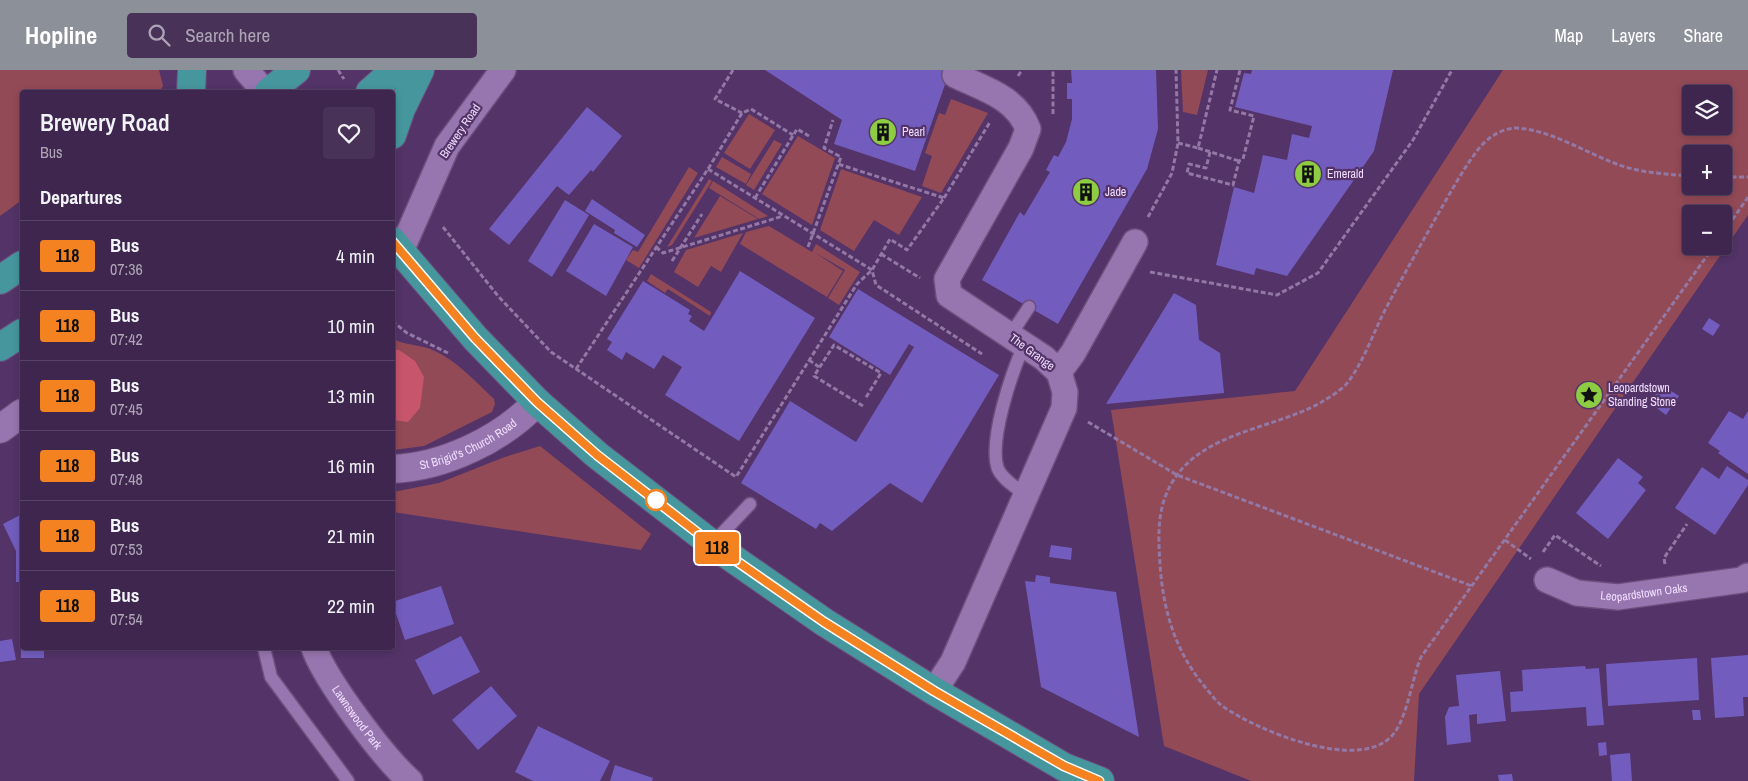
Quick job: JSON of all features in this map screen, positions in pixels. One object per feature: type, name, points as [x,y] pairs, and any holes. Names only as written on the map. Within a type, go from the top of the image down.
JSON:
[{"type":"highway","points":[[192,70],[192,90]]},
{"type":"highway","points":[[271,90],[296,70]]},
{"type":"highway","points":[[372,90],[395,70]]},
{"type":"highway","points":[[395,126],[420,70]]},
{"type":"highway","name":"Brewery Road","points":[[397,246],[475,338],[537,402],[597,455],[712,544],[824,622],[934,691],[1064,766],[1100,781]]},
{"type":"highway","points":[[0,280],[20,266]]},
{"type":"highway","points":[[0,347],[20,334]]},
{"type":"street","points":[[246,70],[263,90]]},
{"type":"street","name":"Brewery Road","points":[[397,246],[424,203],[434,173],[447,146],[503,70]]},
{"type":"street","points":[[949,295],[946,279],[1021,148],[1028,129],[1023,115],[1004,98],[955,75]]},
{"type":"street","points":[[1059,372],[1073,353],[1129,252]]},
{"type":"street","name":"The Grange","points":[[934,691],[952,662],[1026,495],[1064,408],[1065,392],[1059,372],[1044,358],[949,295]]},
{"type":"street","name":"St Brigid's Church Road","points":[[395,469],[432,464],[473,446],[516,422],[537,402]]},
{"type":"street","points":[[0,429],[20,414]]},
{"type":"street","name":"Leopardstown Oaks","points":[[1542,571],[1577,593],[1618,597],[1745,578]]},
{"type":"street","name":"Lawnswood Park","points":[[315,650],[320,665],[401,773],[410,781]]},
{"type":"lane","points":[[1026,495],[1008,482],[998,469],[996,451],[1017,341],[1028,307]]},
{"type":"lane","points":[[712,544],[750,504]]},
{"type":"lane","points":[[264,650],[271,677],[348,781]]},
{"type":"path","points":[[733,70],[715,99],[742,114]]},
{"type":"path","points":[[1176,70],[1178,143],[1172,173],[1129,252],[1141,270],[1277,295],[1318,273],[1413,140],[1452,70]]},
{"type":"path","points":[[1198,148],[1217,70]]},
{"type":"path","points":[[1178,143],[1239,161],[1244,159],[1254,116],[1230,110],[1240,70]]},
{"type":"path","points":[[424,203],[498,296],[551,352],[736,477],[857,284],[872,270],[890,239],[907,250],[944,198],[1018,77]]},
{"type":"path","points":[[576,369],[708,169],[742,114],[751,109],[793,135]]},
{"type":"path","points":[[808,247],[841,157],[824,148],[833,120]]},
{"type":"path","points":[[755,198],[797,129],[809,136]]},
{"type":"path","points":[[1682,175],[1635,170],[1529,130],[1507,129],[1498,132],[1481,147],[1451,192],[1398,284],[1348,384],[1332,396],[1293,416],[1245,432],[1195,454],[1177,474],[1171,483],[1162,507],[1158,528],[1162,588],[1174,636],[1188,664],[1219,703],[1245,720],[1297,742],[1358,751],[1370,749],[1394,732],[1404,711],[1421,657],[1708,255]]},
{"type":"path","points":[[1210,152],[1206,168],[1189,164],[1187,173],[1233,185],[1239,161]]},
{"type":"path","points":[[838,164],[944,198]]},
{"type":"path","points":[[708,169],[872,270]]},
{"type":"path","points":[[1732,177],[1748,177]]},
{"type":"path","points":[[1732,220],[1748,197]]},
{"type":"path","points":[[672,261],[702,214]]},
{"type":"path","points":[[656,247],[662,253],[783,216]]},
{"type":"path","points":[[881,254],[949,295]]},
{"type":"path","points":[[863,406],[814,376],[834,345],[881,373],[865,399]]},
{"type":"path","points":[[809,360],[819,367]]},
{"type":"path","points":[[1064,408],[1177,474],[1472,586]]},
{"type":"path","points":[[1657,568],[1666,567],[1664,558],[1687,524]]},
{"type":"path","points":[[1541,556],[1556,535],[1604,568]]},
{"type":"path","points":[[1505,540],[1542,571]]},
{"type":"shaded area","points":[[0,70],[159,70],[163,86],[160,90],[20,90],[20,201],[0,216]]},
{"type":"shaded area","points":[[1181,70],[1208,70],[1197,115],[1183,112]]},
{"type":"shaded area","points":[[1503,70],[1748,70],[1748,215],[1732,238],[1732,205],[1682,205],[1682,255],[1721,255],[1419,694],[1414,781],[1251,781],[1164,746],[1111,410],[1295,391]]},
{"type":"shaded area","points":[[951,99],[988,113],[941,193],[922,186],[932,156],[925,153],[939,113],[945,115]]},
{"type":"shaded area","points":[[749,114],[775,130],[750,169],[724,153]]},
{"type":"shaded area","points":[[798,136],[835,158],[812,225],[762,194]]},
{"type":"shaded area","points":[[774,140],[782,144],[754,190],[746,185]]},
{"type":"shaded area","points":[[722,157],[751,174],[746,184],[716,167]]},
{"type":"shaded area","points":[[689,167],[698,173],[639,268],[626,260],[633,250],[638,252]]},
{"type":"shaded area","points":[[841,169],[922,197],[899,235],[874,220],[854,251],[820,230]]},
{"type":"shaded area","points":[[709,179],[712,181],[672,245],[667,247]]},
{"type":"shaded area","points":[[713,181],[768,216],[759,219],[709,188]]},
{"type":"shaded area","points":[[720,196],[758,219],[694,238]]},
{"type":"shaded area","points":[[769,226],[812,252],[816,244],[860,272],[839,305],[828,298],[845,270],[814,252],[843,271],[827,297],[740,244],[746,232]]},
{"type":"shaded area","points":[[743,233],[721,272],[711,266],[698,287],[674,272],[686,250]]},
{"type":"shaded area","points":[[651,274],[711,312],[710,316],[668,289],[665,293],[647,281]]},
{"type":"shaded area","points":[[395,339],[433,350],[442,355],[465,372],[494,399],[495,404],[492,412],[424,446],[395,450]]},
{"type":"shaded area","points":[[395,349],[415,361],[424,377],[420,408],[408,422],[395,420]]},
{"type":"shaded area","points":[[540,446],[651,534],[641,550],[395,512],[395,492],[439,483],[502,458]]},
{"type":"building","name":"Pearl","points":[[765,70],[950,70],[915,171],[834,144],[842,120]]},
{"type":"building","name":"Jade","points":[[1071,70],[1156,70],[1158,129],[1147,169],[1058,324],[982,280],[1020,212],[1024,216],[1050,172],[1046,170],[1054,155],[1058,157],[1066,142],[1072,119],[1072,99],[1067,99],[1067,83],[1072,83]]},
{"type":"building","name":"Emerald","points":[[1252,70],[1393,70],[1374,151],[1287,276],[1256,268],[1254,275],[1216,265],[1234,187],[1254,193],[1263,155],[1287,160],[1292,134],[1309,138],[1312,126],[1235,107],[1244,73],[1251,74]]},
{"type":"building","points":[[587,107],[622,136],[593,172],[591,170],[569,195],[557,186],[509,245],[489,229]]},
{"type":"building","points":[[592,199],[645,235],[637,247],[614,233],[615,230],[585,211]]},
{"type":"building","points":[[565,200],[589,215],[552,277],[528,261]]},
{"type":"building","points":[[594,224],[633,247],[606,296],[566,271]]},
{"type":"building","points":[[740,271],[815,318],[739,441],[665,395],[682,367],[663,355],[654,369],[626,352],[622,360],[607,350],[612,342],[607,339],[643,281],[690,310],[688,314],[692,316],[689,321],[704,331]]},
{"type":"building","points":[[858,289],[999,375],[922,503],[890,483],[832,531],[820,523],[816,529],[741,483],[790,401],[856,442],[914,347],[909,344],[890,375],[829,337]]},
{"type":"building","points":[[1174,293],[1196,305],[1199,340],[1220,353],[1224,393],[1106,404]]},
{"type":"building","points":[[1709,318],[1720,325],[1713,336],[1702,329]]},
{"type":"building","points":[[1662,385],[1679,396],[1666,415],[1650,403]]},
{"type":"building","points":[[1729,411],[1743,419],[1748,411],[1748,474],[1718,453],[1720,451],[1708,443]]},
{"type":"building","points":[[1618,458],[1643,477],[1638,483],[1646,490],[1608,539],[1576,513]]},
{"type":"building","points":[[1727,466],[1748,480],[1748,485],[1715,535],[1675,508],[1702,467],[1719,479]]},
{"type":"building","points":[[20,515],[20,582],[16,582],[16,551],[3,524]]},
{"type":"building","points":[[1051,545],[1072,548],[1071,560],[1049,557]]},
{"type":"building","points":[[1036,575],[1050,577],[1050,583],[1116,592],[1139,737],[1041,687],[1025,581],[1035,582]]},
{"type":"building","points":[[441,586],[454,624],[405,640],[395,611],[395,601]]},
{"type":"building","points":[[461,636],[480,672],[433,695],[415,660]]},
{"type":"building","points":[[12,639],[16,660],[0,662],[0,641]]},
{"type":"building","points":[[21,650],[44,650],[44,658],[21,658]]},
{"type":"building","points":[[1748,655],[1748,697],[1743,697],[1744,716],[1715,718],[1711,658]]},
{"type":"building","points":[[1697,658],[1699,700],[1608,706],[1606,664]]},
{"type":"building","points":[[1585,666],[1586,669],[1599,668],[1604,725],[1587,726],[1586,707],[1511,712],[1510,692],[1523,691],[1522,670]]},
{"type":"building","points":[[1500,671],[1506,721],[1477,724],[1477,714],[1469,715],[1471,742],[1447,745],[1445,717],[1449,707],[1459,706],[1456,675]]},
{"type":"building","points":[[491,686],[517,716],[478,750],[452,720]]},
{"type":"building","points":[[1692,710],[1700,710],[1701,720],[1693,720]]},
{"type":"building","points":[[538,726],[610,761],[600,781],[533,781],[515,772]]},
{"type":"building","points":[[1606,742],[1607,755],[1599,756],[1598,743]]},
{"type":"building","points":[[1630,753],[1632,781],[1612,781],[1610,755]]},
{"type":"building","points":[[615,765],[653,778],[652,781],[610,781]]},
{"type":"building","points":[[1512,774],[1513,781],[1499,781],[1498,775]]},
{"type":"bus line","name":"118","points":[[395,245],[475,338],[537,402],[597,455],[712,544],[824,622],[934,691],[1064,766],[1099,781]]},
{"type":"place","name":"Pearl","points":[[883,132]]},
{"type":"place","name":"Emerald","points":[[1308,174]]},
{"type":"place","name":"Jade","points":[[1086,192]]},
{"type":"place","name":"Leopardstown Standing Stone","points":[[1589,395]]}]
